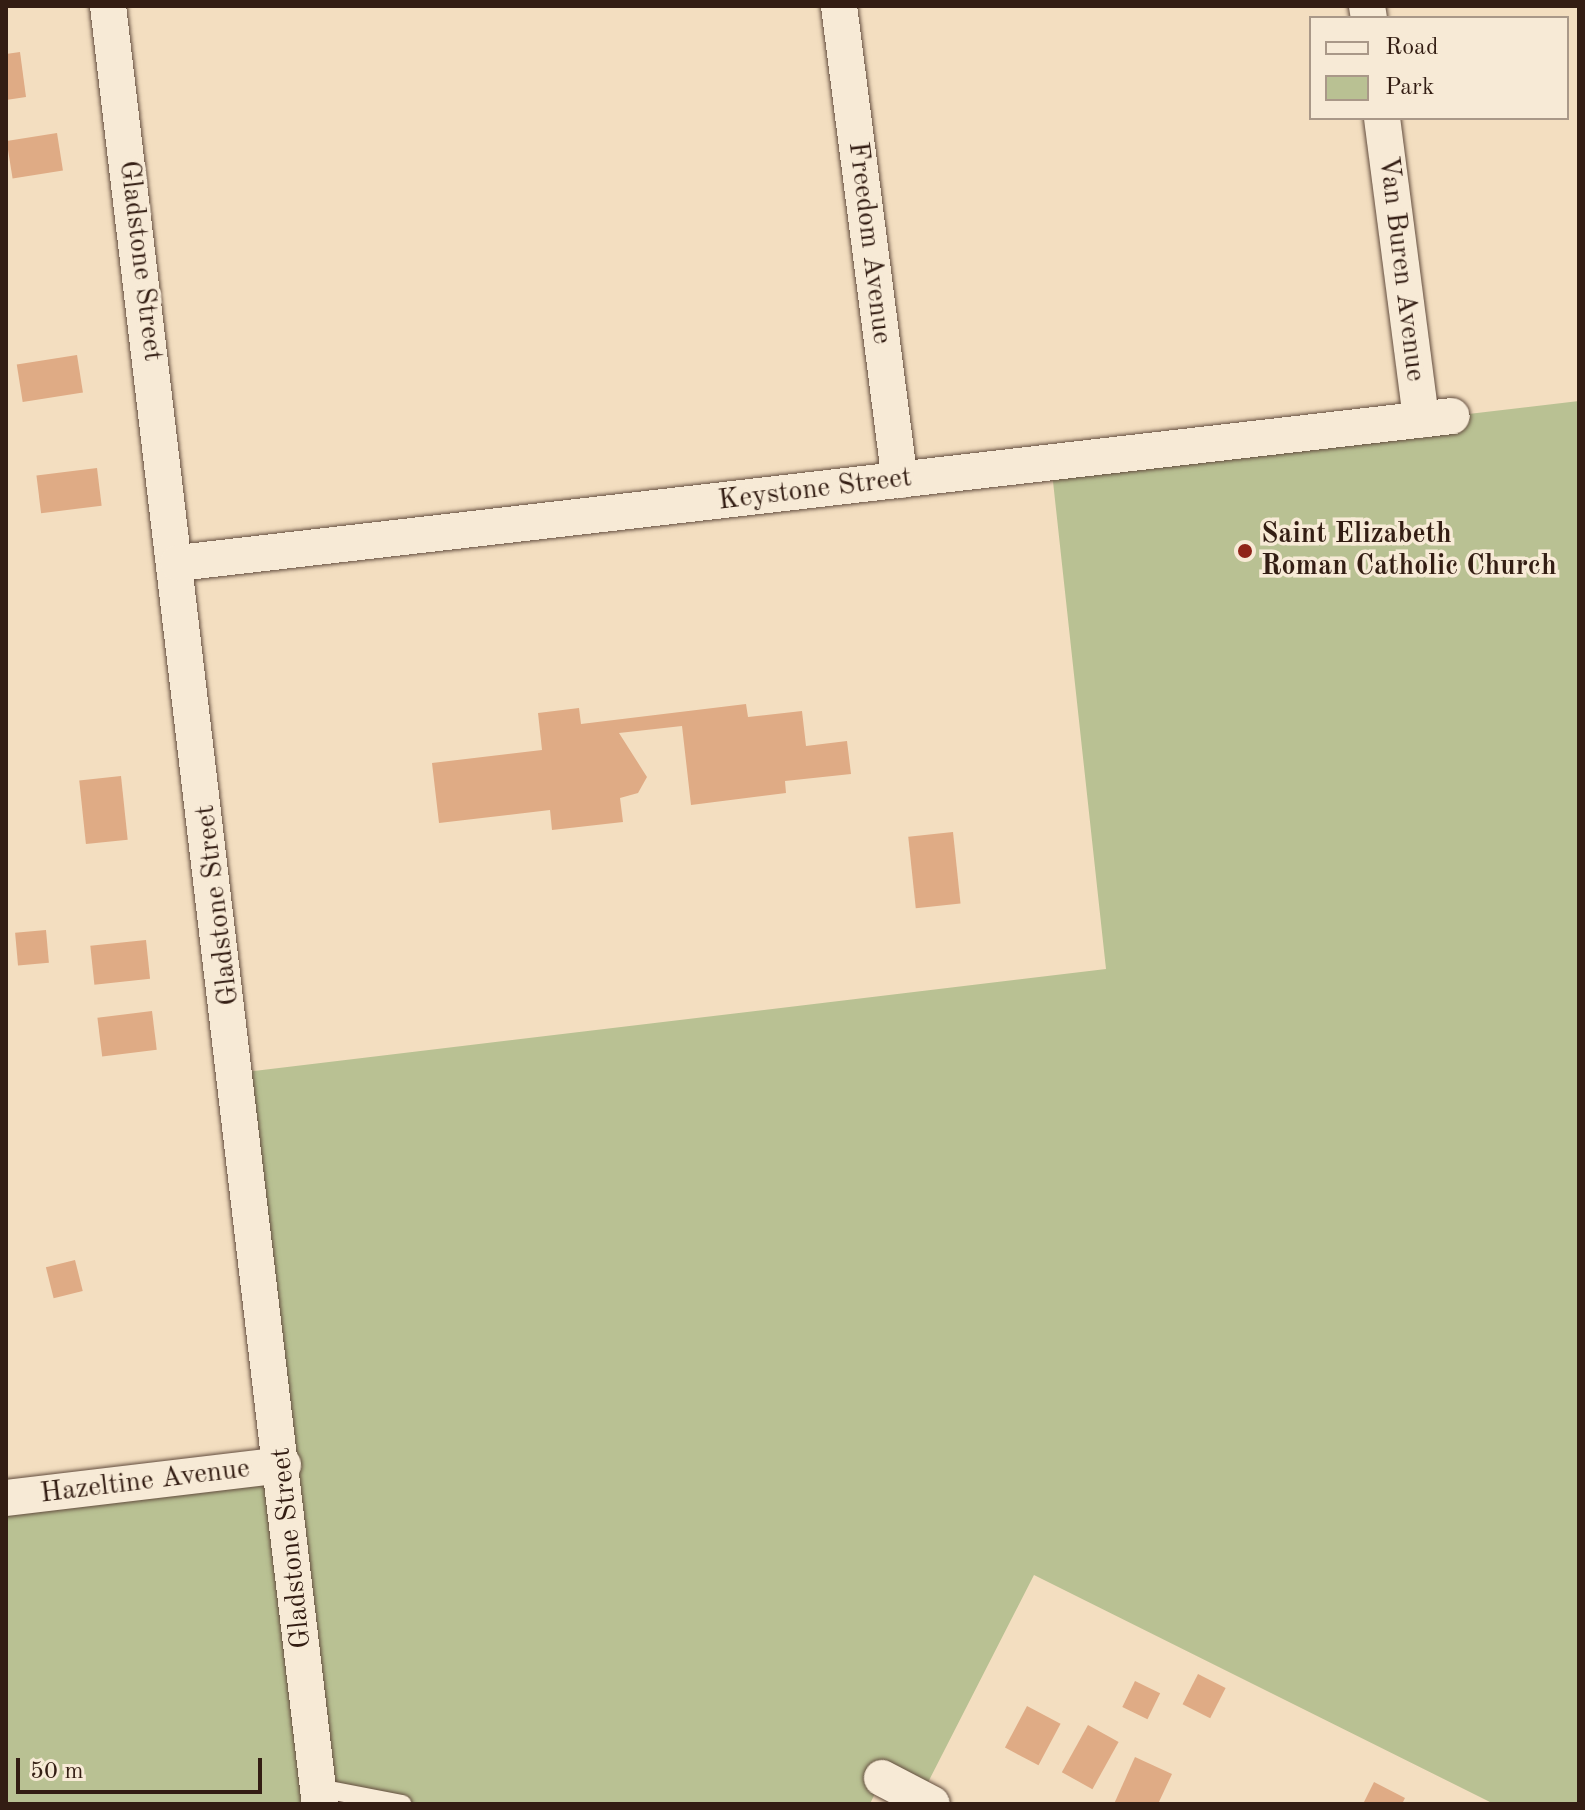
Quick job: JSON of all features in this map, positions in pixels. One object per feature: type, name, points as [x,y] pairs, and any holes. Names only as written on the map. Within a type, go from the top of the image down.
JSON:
[{"type":"street","name":"Gladstone Street","points":[[108,6],[178,563],[320,1796]]},
{"type":"street","name":"Freedom Avenue","points":[[839,6],[900,480]]},
{"type":"street","name":"Van Buren Avenue","points":[[1382,120],[1437,417]]},
{"type":"street","name":"Keystone Street","points":[[178,563],[1437,417]]},
{"type":"street","name":"Hazeltine Avenue","points":[[6,1498],[283,1465]]},
{"type":"street","points":[[882,1778],[932,1804]]},
{"type":"lane","points":[[320,1796],[402,1804]]},
{"type":"green space","points":[[1579,401],[1579,1804],[1494,1804],[1034,1575],[920,1798],[882,1778],[870,1804],[402,1804],[341,1790],[320,1804],[6,1804],[6,1498],[283,1465],[237,1073],[1106,969],[1051,463]]},
{"type":"building","points":[[20,52],[26,97],[6,100],[6,54]]},
{"type":"building","points":[[57,133],[63,171],[13,179],[7,141]]},
{"type":"building","points":[[77,355],[83,393],[23,402],[17,365]]},
{"type":"building","points":[[97,468],[102,506],[41,513],[36,475]]},
{"type":"building","points":[[746,704],[748,717],[802,711],[806,746],[847,741],[851,774],[785,781],[786,793],[691,805],[682,726],[619,733],[647,777],[638,793],[620,798],[623,822],[552,830],[550,810],[439,823],[432,763],[542,750],[538,713],[579,708],[581,724]]},
{"type":"building","points":[[121,776],[128,840],[86,844],[79,780]]},
{"type":"building","points":[[953,832],[961,904],[916,908],[908,837]]},
{"type":"building","points":[[46,930],[49,963],[18,966],[15,933]]},
{"type":"building","points":[[146,940],[150,979],[94,985],[90,946]]},
{"type":"building","points":[[152,1011],[157,1050],[102,1056],[97,1018]]},
{"type":"building","points":[[75,1260],[83,1291],[54,1298],[46,1267]]},
{"type":"building","points":[[1198,1674],[1226,1688],[1210,1718],[1183,1704]]},
{"type":"building","points":[[1135,1681],[1160,1693],[1147,1719],[1122,1707]]},
{"type":"building","points":[[1027,1706],[1061,1724],[1038,1765],[1005,1747]]},
{"type":"building","points":[[1088,1725],[1119,1742],[1092,1789],[1062,1772]]},
{"type":"building","points":[[1135,1757],[1172,1774],[1158,1804],[1114,1804]]},
{"type":"building","points":[[1374,1782],[1405,1798],[1402,1804],[1363,1804]]},
{"type":"place","name":"Saint Elizabeth Roman Catholic Church","points":[[1245,551]]}]
